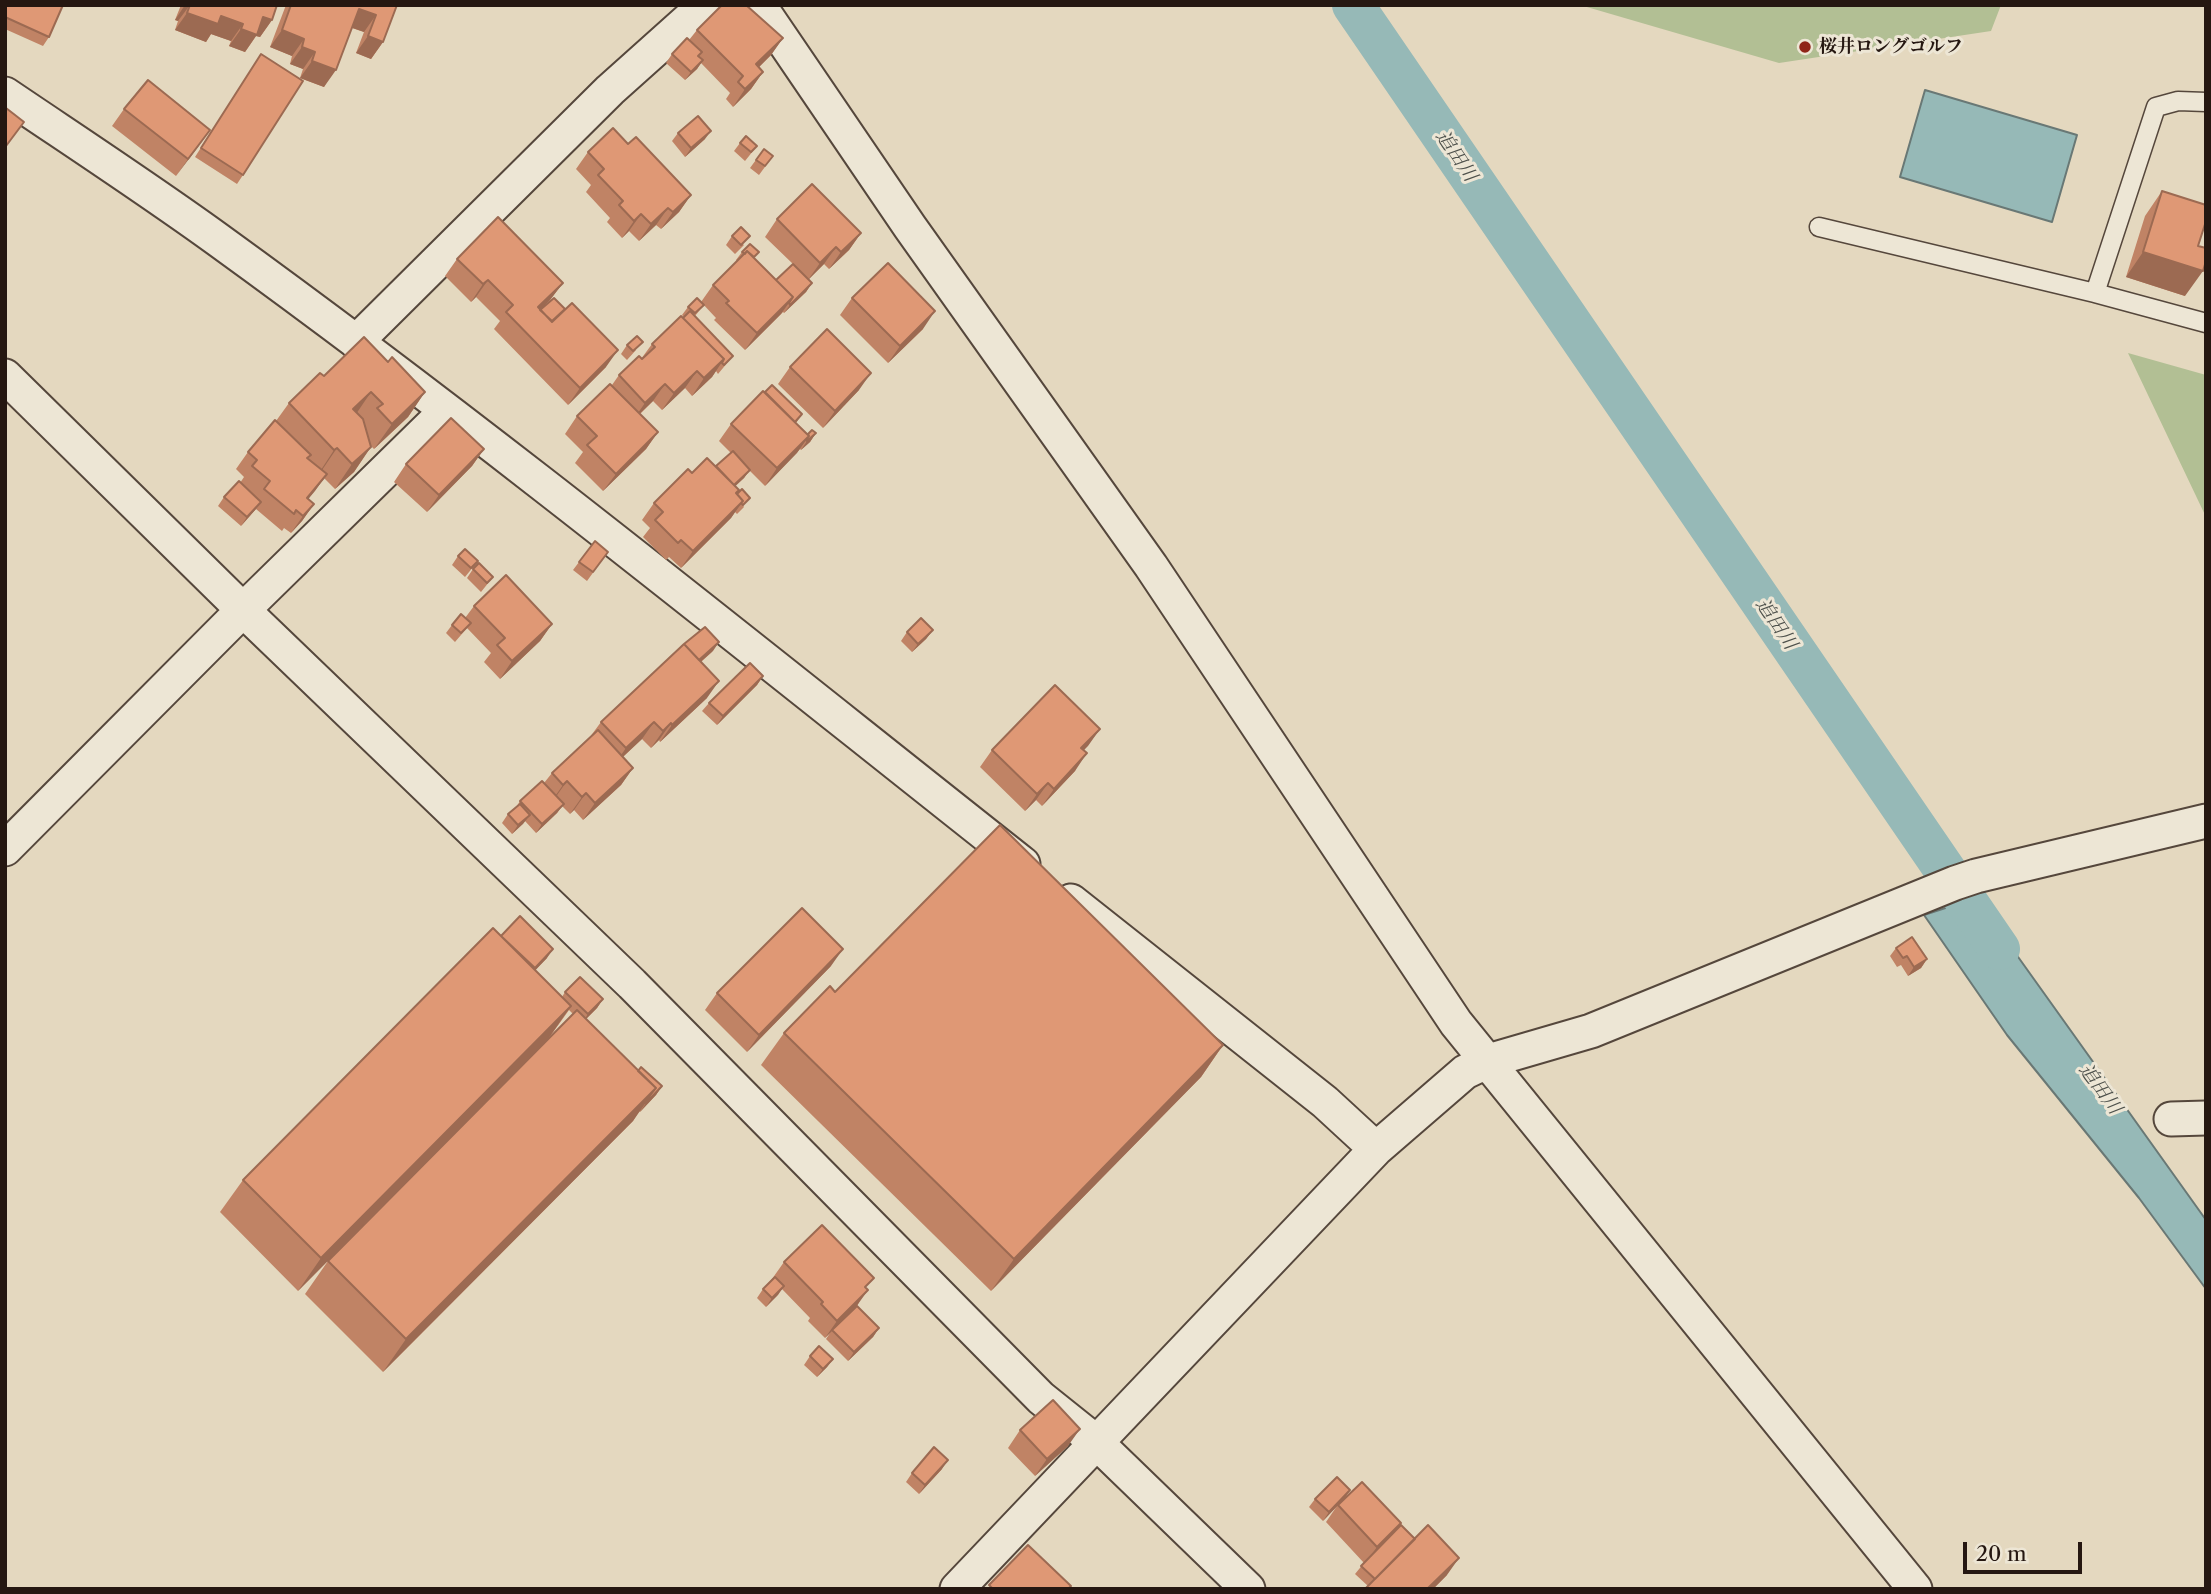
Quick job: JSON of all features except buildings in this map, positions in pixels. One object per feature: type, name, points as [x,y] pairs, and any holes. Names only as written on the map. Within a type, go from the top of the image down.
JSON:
[{"type":"street","points":[[356,342],[610,90],[705,5]]},
{"type":"street","points":[[760,5],[910,228],[1152,566],[1456,1023],[1915,1589]]},
{"type":"street","points":[[5,94],[215,237],[446,411],[1325,1102],[1376,1149]]},
{"type":"street","points":[[5,376],[243,610],[632,984],[1041,1398],[1096,1442],[1248,1589]]},
{"type":"street","points":[[5,849],[446,411]]},
{"type":"street","points":[[957,1589],[1376,1149],[1465,1072],[1488,1061],[1591,1031],[1955,883],[2206,821]]},
{"type":"street","points":[[2171,1119],[2206,1118]]},
{"type":"lane","points":[[2095,293],[2156,107],[2178,101],[2206,102]]},
{"type":"lane","points":[[1819,228],[2095,293],[2206,323]]},
{"type":"green space","name":"桜井ロングゴルフ","points":[[1580,5],[2001,5],[1991,31],[1779,63]]},
{"type":"green space","points":[[2128,353],[2206,375],[2206,517]]},
{"type":"water","points":[[1925,90],[2077,135],[2052,222],[1900,177]]},
{"type":"water","points":[[1976,898],[2206,1220],[2206,1289],[2139,1198],[2007,1035],[1924,915]]},
{"type":"waterway","name":"追田川","points":[[1353,5],[1999,949]]},
{"type":"place","name":"桜井ロングゴルフ","points":[[1805,47]]}]
